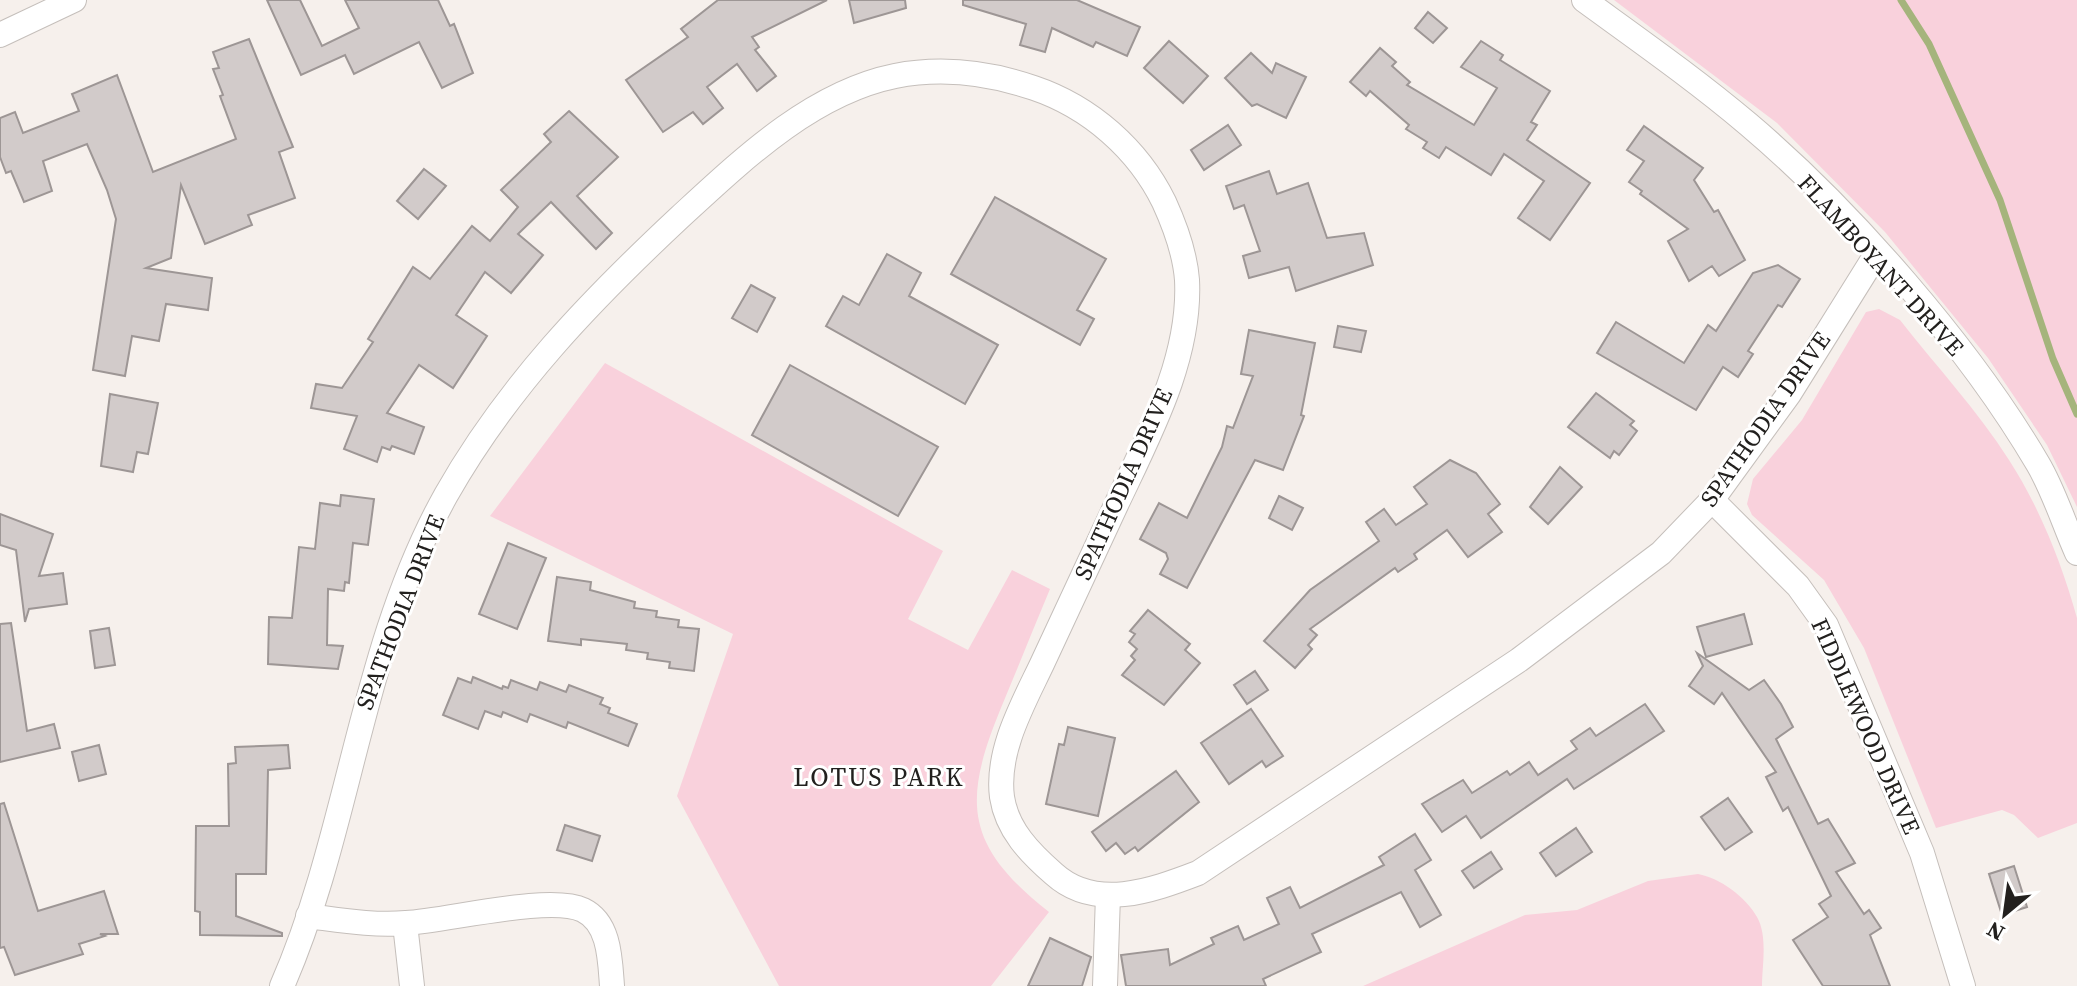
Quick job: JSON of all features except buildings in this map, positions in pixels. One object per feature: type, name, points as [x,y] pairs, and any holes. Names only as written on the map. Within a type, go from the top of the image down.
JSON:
[{"type":"street","points":[[0,35],[74,0]]},
{"type":"street","name":"FLAMBOYANT DRIVE","points":[[1584,0],[1749,125],[1829,200],[1877,253],[1950,339],[2008,418],[2039,466],[2077,553]]},
{"type":"street","name":"SPATHODIA DRIVE","points":[[282,986],[308,916],[366,695],[415,560],[454,481],[504,404],[576,317],[746,156],[810,113],[863,86],[897,76],[950,72],[989,75],[1039,90],[1088,114],[1125,146],[1155,184],[1176,227],[1187,278],[1184,326],[1170,379],[1150,431],[1029,691],[1002,765],[1002,799],[1013,830],[1064,883],[1097,896],[1164,886],[1198,873],[1519,660],[1661,553],[1712,500],[1789,394],[1877,253]]},
{"type":"street","name":"FIDDLEWOOD DRIVE","points":[[1712,500],[1798,586],[1826,625],[1922,853],[1963,986]]},
{"type":"street","points":[[1105,986],[1108,895]]},
{"type":"street","points":[[308,916],[405,924],[536,907],[582,909],[595,919],[608,943],[612,986]]},
{"type":"street","points":[[405,924],[412,986]]},
{"type":"shaded area","points":[[1614,0],[2077,0],[2077,507],[2047,445],[1988,358],[1885,232],[1777,123]]},
{"type":"shaded area","points":[[1879,309],[1900,320],[1970,406],[2009,460],[2040,517],[2071,598],[2077,618],[2077,823],[2038,838],[2014,815],[2002,810],[1936,828],[1864,648],[1824,580],[1752,515],[1747,504],[1753,479],[1802,420],[1866,312]]},
{"type":"shaded area","points":[[605,363],[943,551],[908,619],[968,650],[1012,570],[1050,589],[990,737],[977,793],[978,818],[999,864],[1049,912],[991,986],[779,986],[677,796],[733,634],[490,516]]},
{"type":"shaded area","points":[[1698,874],[1732,890],[1757,917],[1763,942],[1762,986],[1363,986],[1525,915],[1577,910],[1648,881]]},
{"type":"waterway","points":[[1901,0],[1929,44],[2000,200],[2053,359],[2077,414]]},
{"type":"district","name":"LOTUS PARK","points":[[879,777]]}]
